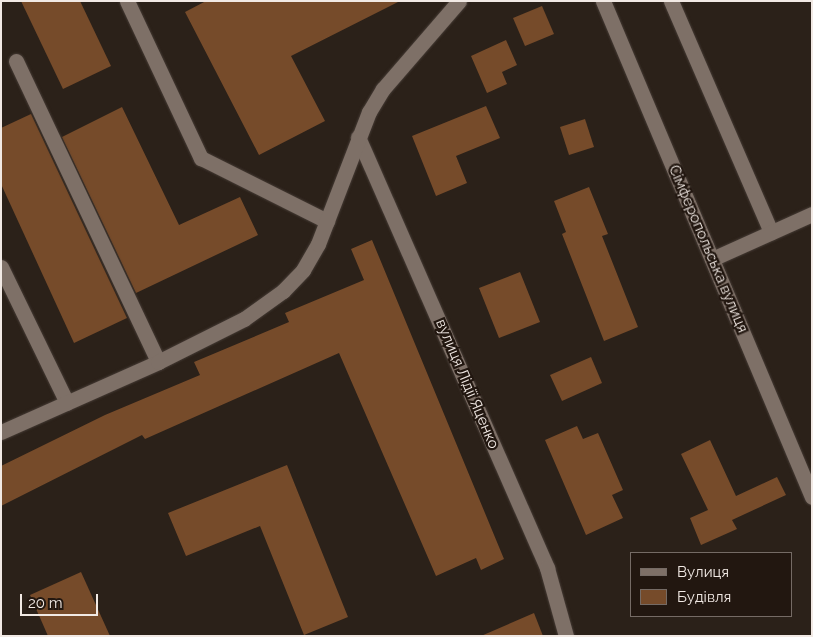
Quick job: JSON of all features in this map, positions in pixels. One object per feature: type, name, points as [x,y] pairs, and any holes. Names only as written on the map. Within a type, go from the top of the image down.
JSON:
[{"type":"street","points":[[127,1],[201,158],[327,221]]},
{"type":"street","points":[[1,432],[158,362],[244,319],[283,291],[303,270],[327,221],[358,137],[383,89],[459,1]]},
{"type":"street","name":"Сімферопольська вулиця","points":[[603,1],[812,497]]},
{"type":"street","points":[[672,1],[771,232]]},
{"type":"street","points":[[16,61],[158,362]]},
{"type":"street","name":"вулиця Лідії Яценко","points":[[358,137],[547,568],[566,636]]},
{"type":"street","points":[[712,259],[812,214]]},
{"type":"street","points":[[1,267],[66,403]]},
{"type":"building","points":[[21,1],[80,1],[111,66],[63,89]]},
{"type":"building","points":[[206,1],[400,1],[291,56],[325,121],[259,155],[185,12]]},
{"type":"building","points":[[542,6],[554,34],[525,46],[513,18]]},
{"type":"building","points":[[506,40],[517,65],[502,72],[507,84],[487,93],[471,56]]},
{"type":"building","points":[[486,106],[500,138],[456,156],[467,183],[436,196],[412,136]]},
{"type":"building","points":[[122,107],[179,225],[240,197],[258,235],[136,293],[62,137]]},
{"type":"building","points":[[31,114],[127,318],[74,343],[1,184],[1,128]]},
{"type":"building","points":[[585,119],[594,147],[569,155],[560,127]]},
{"type":"building","points":[[589,187],[608,234],[602,236],[638,327],[604,341],[562,234],[566,232],[554,201]]},
{"type":"building","points":[[372,240],[504,559],[481,570],[476,558],[436,576],[339,353],[145,439],[142,435],[1,506],[1,466],[105,415],[200,375],[194,362],[289,322],[285,313],[364,280],[351,249]]},
{"type":"building","points":[[520,272],[540,322],[499,338],[479,288]]},
{"type":"building","points":[[591,357],[602,383],[562,401],[550,375]]},
{"type":"building","points":[[577,426],[583,439],[598,433],[623,490],[612,495],[623,518],[586,535],[545,440]]},
{"type":"building","points":[[710,440],[736,496],[777,477],[786,495],[732,520],[737,529],[701,545],[690,518],[708,510],[681,454]]},
{"type":"building","points":[[287,465],[348,617],[304,635],[260,526],[186,556],[168,513]]},
{"type":"building","points":[[81,572],[110,636],[48,636],[30,595]]},
{"type":"building","points":[[534,613],[543,636],[481,636]]}]
